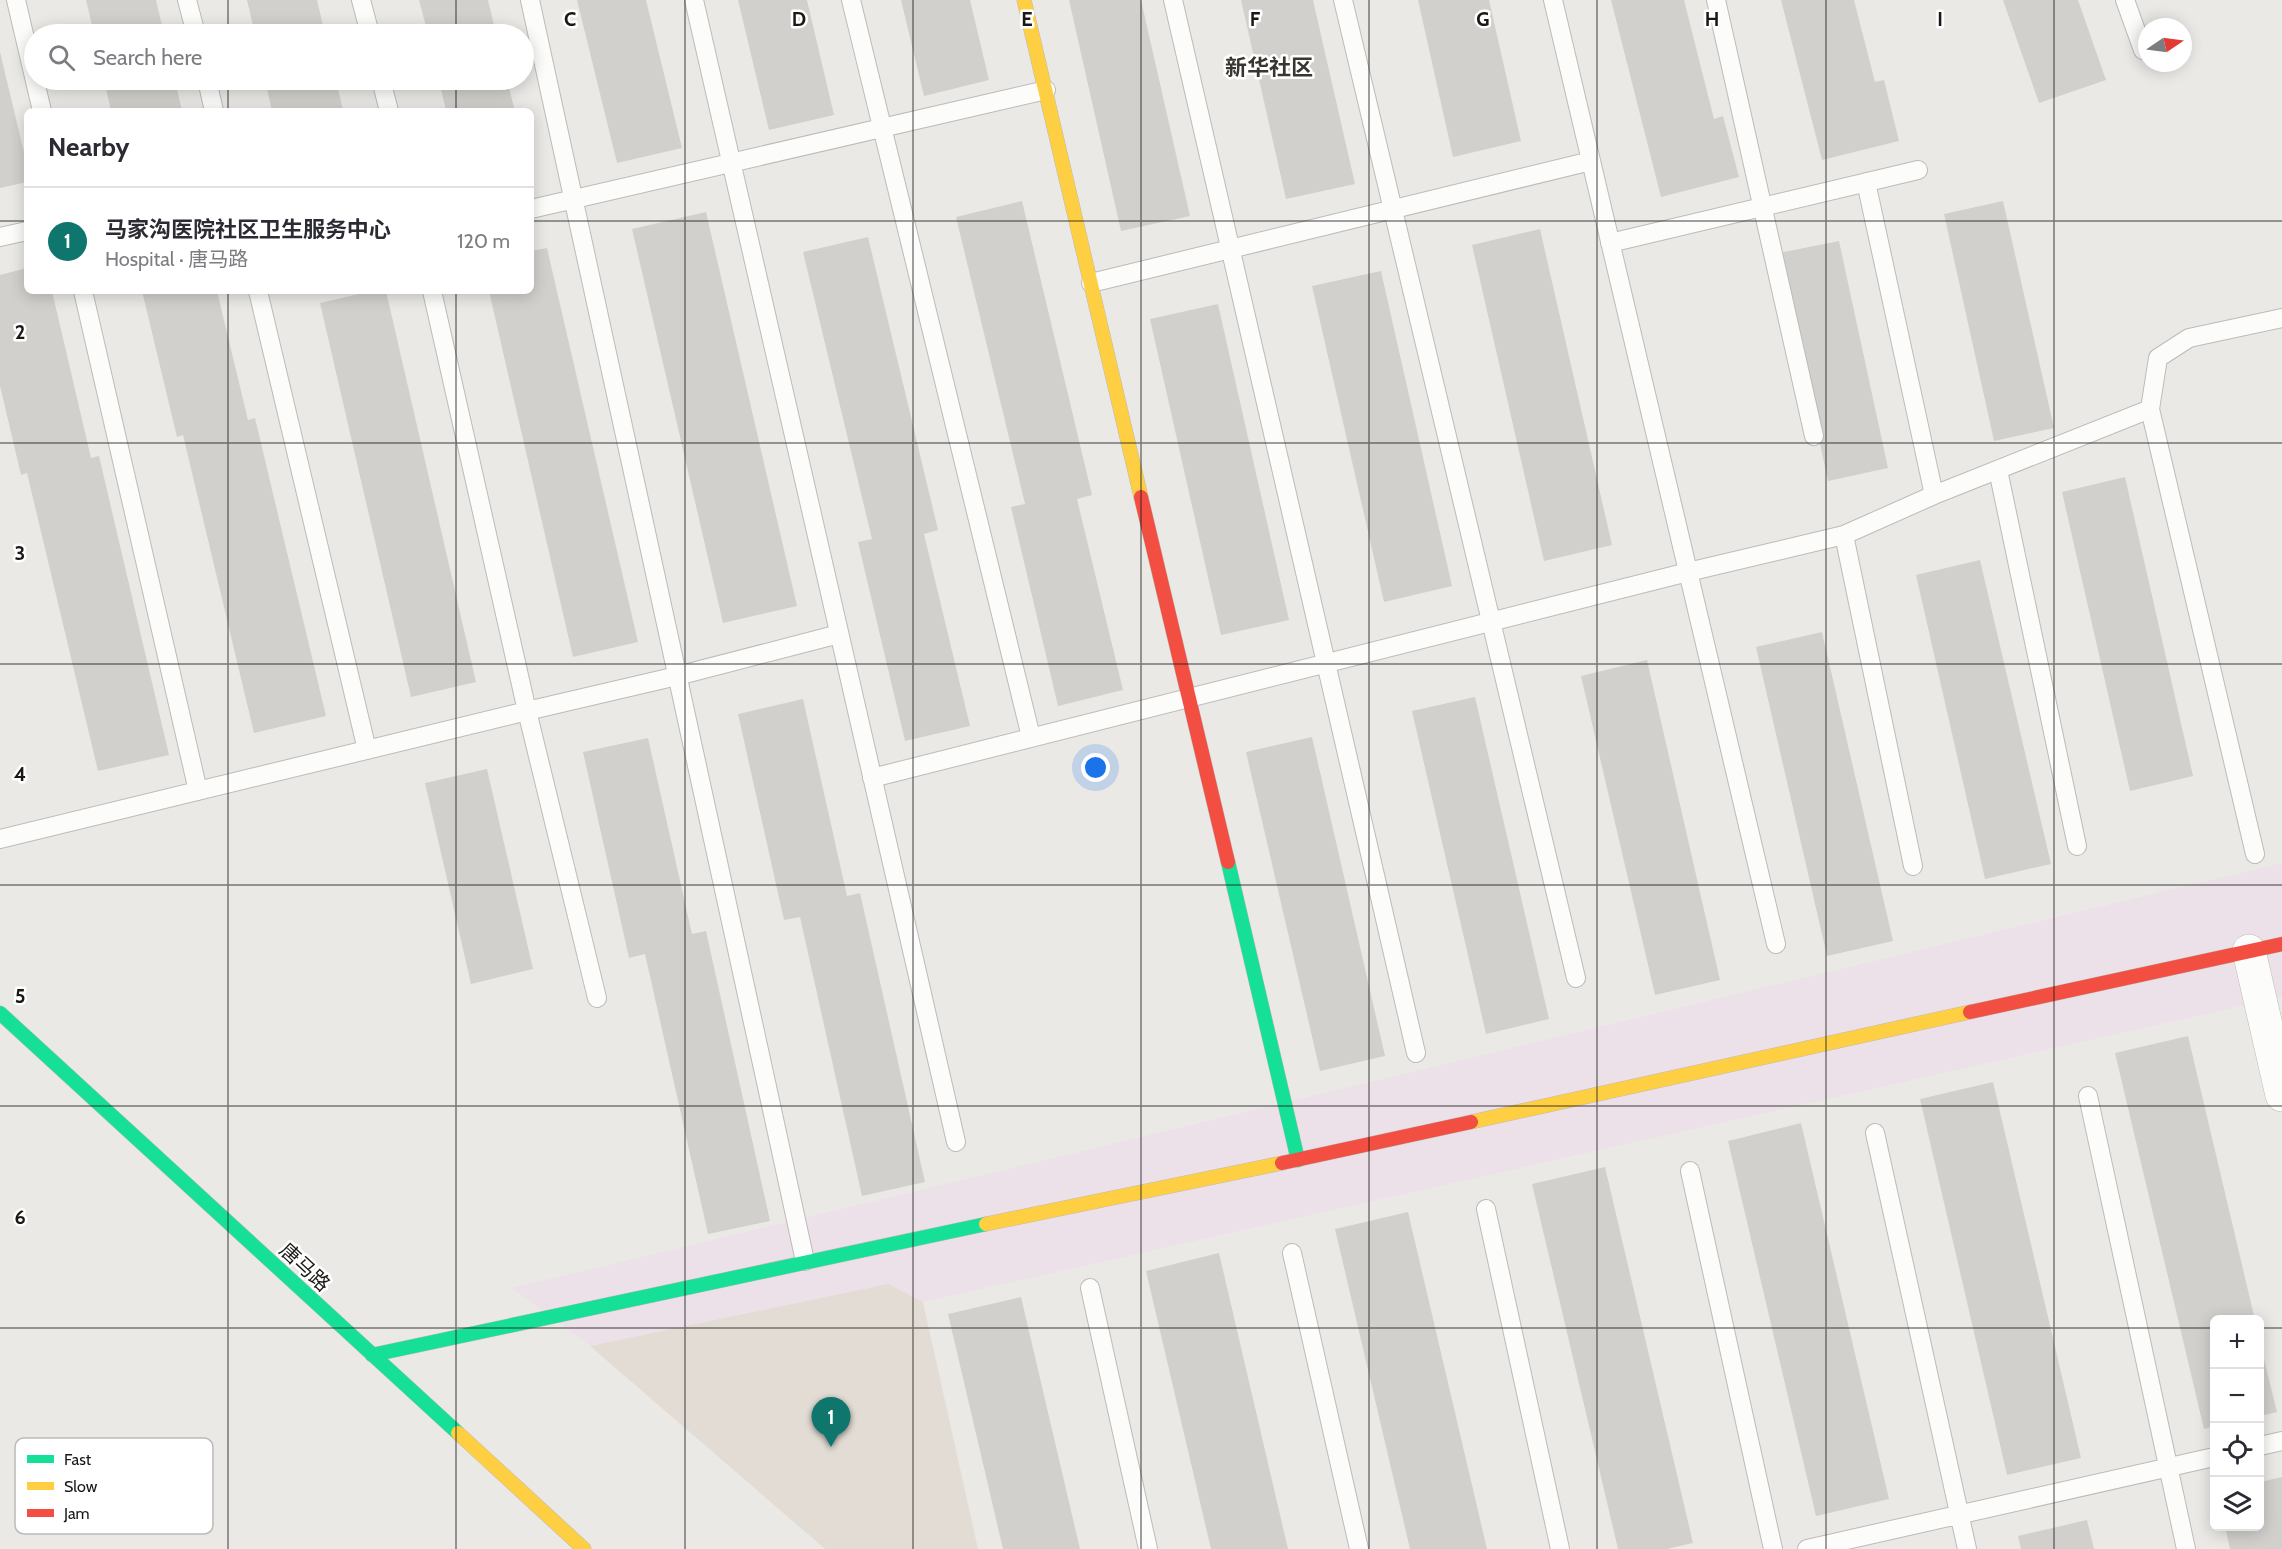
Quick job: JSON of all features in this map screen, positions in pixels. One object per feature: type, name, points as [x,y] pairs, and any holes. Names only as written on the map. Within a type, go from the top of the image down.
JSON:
[{"type":"street","points":[[1024,0],[1298,1160]]},
{"type":"street","points":[[372,1355],[1298,1160],[2282,944]]},
{"type":"street","points":[[2249,951],[2282,1095]]},
{"type":"street","name":"唐马路","points":[[0,1013],[584,1549]]},
{"type":"lane","points":[[16,0],[24,34]]},
{"type":"lane","points":[[187,0],[193,24]]},
{"type":"lane","points":[[361,0],[367,24]]},
{"type":"lane","points":[[530,0],[805,1262]]},
{"type":"lane","points":[[694,0],[956,1142]]},
{"type":"lane","points":[[851,0],[1031,737]]},
{"type":"lane","points":[[1173,0],[1416,1053]]},
{"type":"lane","points":[[1343,0],[1576,978]]},
{"type":"lane","points":[[1553,0],[1776,944]]},
{"type":"lane","points":[[1716,0],[1814,436]]},
{"type":"lane","points":[[2125,0],[2138,36]]},
{"type":"lane","points":[[37,90],[41,108]]},
{"type":"lane","points":[[209,90],[213,108]]},
{"type":"lane","points":[[383,90],[387,108]]},
{"type":"lane","points":[[534,208],[1046,90]]},
{"type":"lane","points":[[1091,283],[1591,161]]},
{"type":"lane","points":[[1610,243],[1918,170]]},
{"type":"lane","points":[[1866,182],[1934,495]]},
{"type":"lane","points":[[0,237],[24,232]]},
{"type":"lane","points":[[84,294],[198,791]]},
{"type":"lane","points":[[259,294],[367,750]]},
{"type":"lane","points":[[433,294],[527,711],[597,998]]},
{"type":"lane","points":[[2255,854],[2150,409],[2158,358],[2189,338],[2282,318]]},
{"type":"lane","points":[[872,778],[1688,572],[1844,535],[1934,495],[2150,409]]},
{"type":"lane","points":[[1998,470],[2077,846]]},
{"type":"lane","points":[[1844,535],[1913,866]]},
{"type":"lane","points":[[0,839],[677,676],[839,634]]},
{"type":"lane","points":[[2088,1096],[2186,1549]]},
{"type":"lane","points":[[1875,1133],[1967,1549]]},
{"type":"lane","points":[[1690,1171],[1773,1549]]},
{"type":"lane","points":[[1486,1209],[1560,1549]]},
{"type":"lane","points":[[1292,1253],[1359,1549]]},
{"type":"lane","points":[[1090,1288],[1148,1549]]},
{"type":"lane","points":[[2264,1445],[2282,1442]]},
{"type":"lane","points":[[1806,1549],[2210,1458]]},
{"type":"shaded area","points":[[2282,863],[2282,997],[923,1302],[888,1284],[590,1346],[512,1288]]},
{"type":"shaded area","points":[[888,1284],[923,1302],[978,1549],[825,1549],[590,1346]]},
{"type":"building","points":[[86,0],[156,0],[162,24],[92,24]]},
{"type":"building","points":[[247,0],[317,0],[323,24],[253,24]]},
{"type":"building","points":[[419,0],[488,0],[494,24],[425,24]]},
{"type":"building","points":[[577,0],[646,0],[682,148],[617,163]]},
{"type":"building","points":[[738,0],[807,0],[834,115],[769,130]]},
{"type":"building","points":[[901,0],[970,0],[989,80],[924,96]]},
{"type":"building","points":[[1069,0],[1141,0],[1190,216],[1121,231]]},
{"type":"building","points":[[1241,0],[1313,0],[1355,184],[1286,199]]},
{"type":"building","points":[[1418,0],[1489,0],[1521,141],[1453,157]]},
{"type":"building","points":[[1611,0],[1684,0],[1714,119],[1723,116],[1739,177],[1661,197]]},
{"type":"building","points":[[1781,0],[1854,0],[1875,82],[1884,80],[1899,141],[1822,160]]},
{"type":"building","points":[[2003,0],[2078,0],[2106,80],[2039,103]]},
{"type":"building","points":[[0,52],[24,152],[24,183],[0,188]]},
{"type":"building","points":[[106,90],[177,90],[181,108],[110,108]]},
{"type":"building","points":[[267,90],[338,90],[343,108],[271,108]]},
{"type":"building","points":[[441,90],[510,90],[514,108],[445,108]]},
{"type":"building","points":[[1022,201],[1092,495],[1077,499],[1123,690],[1058,706],[1011,507],[1025,504],[956,217]]},
{"type":"building","points":[[2003,201],[2054,428],[1994,441],[1944,214]]},
{"type":"building","points":[[706,212],[797,606],[723,623],[632,229]]},
{"type":"building","points":[[1540,229],[1612,545],[1544,561],[1472,245]]},
{"type":"building","points":[[868,237],[938,530],[924,534],[970,726],[905,741],[858,542],[872,539],[803,252]]},
{"type":"building","points":[[1839,241],[1888,468],[1828,481],[1779,253]]},
{"type":"building","points":[[547,248],[638,642],[573,657],[490,294],[534,294],[534,250]]},
{"type":"building","points":[[24,269],[24,294],[53,294],[91,458],[99,456],[169,755],[98,771],[27,473],[21,475],[0,386],[0,275]]},
{"type":"building","points":[[1381,271],[1452,586],[1384,602],[1312,286]]},
{"type":"building","points":[[143,294],[218,294],[248,420],[255,418],[326,716],[254,733],[183,435],[177,437]]},
{"type":"building","points":[[359,294],[387,294],[476,682],[411,697],[320,303]]},
{"type":"building","points":[[1218,304],[1289,620],[1221,635],[1150,319]]},
{"type":"building","points":[[2125,477],[2193,776],[2130,791],[2062,492]]},
{"type":"building","points":[[1980,560],[2051,864],[1985,879],[1916,575]]},
{"type":"building","points":[[1822,632],[1893,941],[1827,956],[1756,647]]},
{"type":"building","points":[[1647,660],[1720,980],[1655,995],[1581,676]]},
{"type":"building","points":[[1475,697],[1549,1019],[1486,1034],[1412,711]]},
{"type":"building","points":[[803,699],[847,896],[860,893],[925,1182],[862,1196],[800,917],[784,920],[738,714]]},
{"type":"building","points":[[1312,737],[1385,1056],[1320,1071],[1246,752]]},
{"type":"building","points":[[648,738],[692,934],[706,931],[770,1221],[708,1234],[645,954],[629,958],[583,752]]},
{"type":"building","points":[[487,769],[533,969],[471,984],[425,783]]},
{"type":"building","points":[[2188,1036],[2254,1315],[2210,1315],[2210,1427],[2204,1429],[2115,1053]]},
{"type":"building","points":[[1993,1082],[2081,1458],[2007,1475],[1920,1099]]},
{"type":"building","points":[[1801,1123],[1889,1499],[1816,1516],[1728,1141]]},
{"type":"building","points":[[1605,1167],[1693,1543],[1667,1549],[1618,1549],[1532,1184]]},
{"type":"building","points":[[1408,1212],[1487,1549],[1410,1549],[1335,1229]]},
{"type":"building","points":[[1219,1253],[1288,1549],[1211,1549],[1146,1271]]},
{"type":"building","points":[[1021,1297],[1080,1549],[1003,1549],[948,1314]]},
{"type":"building","points":[[2264,1359],[2277,1412],[2264,1415]]},
{"type":"building","points":[[2282,1477],[2282,1549],[2230,1549],[2226,1531],[2264,1531],[2264,1481]]},
{"type":"building","points":[[2087,1520],[2094,1549],[2021,1549],[2018,1536]]},
{"type":"traffic: fast","points":[[1228,862],[1298,1160]]},
{"type":"traffic: fast","points":[[0,1013],[458,1433]]},
{"type":"traffic: fast","points":[[372,1355],[986,1224]]},
{"type":"traffic: slow","points":[[1024,0],[1141,497]]},
{"type":"traffic: slow","points":[[1471,1122],[1970,1012]]},
{"type":"traffic: slow","points":[[986,1224],[1282,1163]]},
{"type":"traffic: slow","points":[[458,1433],[584,1549]]},
{"type":"traffic: jam","points":[[1141,497],[1228,862]]},
{"type":"traffic: jam","points":[[1970,1012],[2282,944]]},
{"type":"traffic: jam","points":[[1282,1163],[1471,1122]]},
{"type":"place","name":"马家沟医院社区卫生服务中心","points":[[831,1447]]},
{"type":"district","name":"新华社区","points":[[1269,67]]}]
